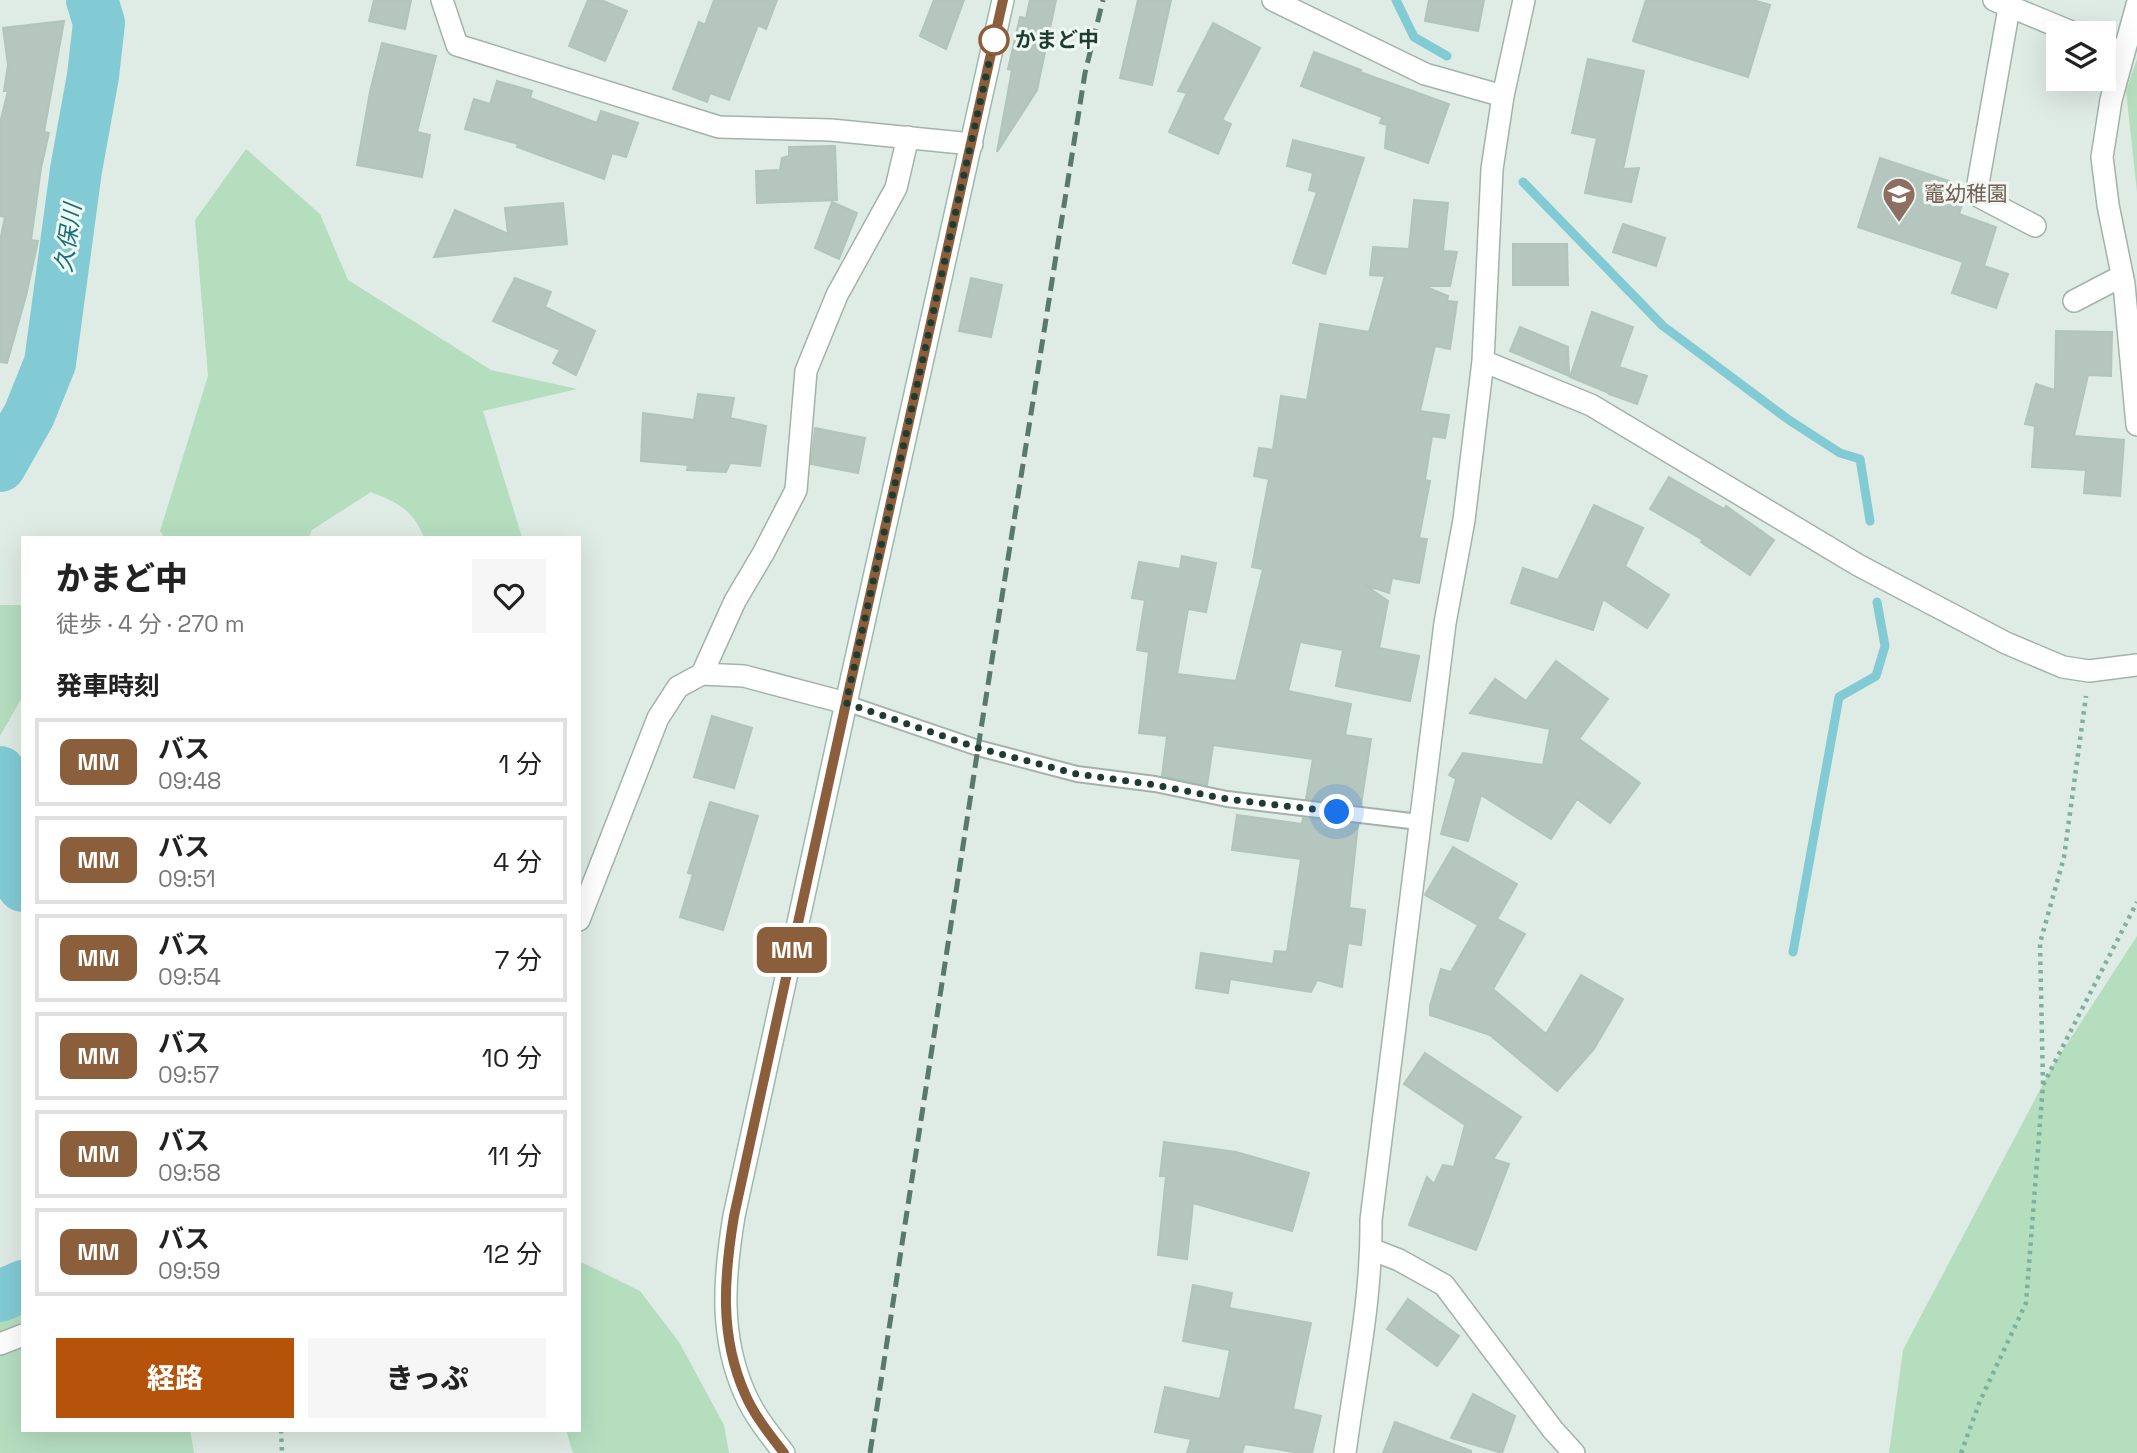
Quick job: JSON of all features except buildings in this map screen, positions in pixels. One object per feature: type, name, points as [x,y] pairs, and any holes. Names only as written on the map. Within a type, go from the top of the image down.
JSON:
[{"type":"street","points":[[442,0],[457,45],[719,127],[831,130],[972,144]]},
{"type":"street","points":[[784,1453],[745,1394],[725,1321],[725,1285],[734,1216],[1003,0]]},
{"type":"street","points":[[1272,0],[1425,74],[1503,96]]},
{"type":"street","points":[[1345,1453],[1366,1308],[1371,1220],[1419,822],[1445,623],[1464,520],[1483,361],[1492,169],[1503,96],[1524,0]]},
{"type":"street","points":[[2035,226],[1976,195],[2001,4],[2046,22]]},
{"type":"street","points":[[2137,5],[2111,100],[2102,158],[2122,276],[2137,425]]},
{"type":"street","points":[[2116,50],[2124,53]]},
{"type":"street","points":[[702,674],[735,601],[796,491],[806,371],[837,295],[896,188],[908,137]]},
{"type":"street","points":[[2074,301],[2122,276]]},
{"type":"street","points":[[1483,361],[1591,405],[1858,565],[2006,643],[2063,667],[2089,671],[2137,665]]},
{"type":"street","points":[[581,915],[659,718],[678,687],[702,674],[744,676],[846,703]]},
{"type":"street","points":[[1371,1249],[1399,1260],[1444,1285],[1553,1430],[1574,1453]]},
{"type":"street","points":[[0,1344],[21,1336]]},
{"type":"lane","points":[[846,703],[978,748],[1077,774],[1227,799],[1419,822]]},
{"type":"path","points":[[1961,1453],[1980,1401],[2026,1303],[2043,1085],[2040,943],[2064,857],[2089,671]]},
{"type":"path","points":[[2043,1085],[2137,902]]},
{"type":"path","points":[[281,1432],[282,1453]]},
{"type":"green space","points":[[2137,59],[2137,192],[2126,91]]},
{"type":"green space","points":[[246,149],[320,214],[348,280],[491,370],[577,389],[483,411],[522,536],[424,536],[409,513],[371,492],[312,530],[309,536],[163,536],[160,531],[208,376],[195,220]]},
{"type":"green space","points":[[0,605],[21,605],[21,699],[0,736]]},
{"type":"green space","points":[[2137,936],[2137,1453],[1889,1453],[1903,1350],[2052,1067]]},
{"type":"green space","points":[[581,1262],[640,1291],[679,1342],[724,1425],[729,1453],[573,1453],[567,1432],[581,1432]]},
{"type":"green space","points":[[21,1280],[21,1432],[190,1432],[194,1453],[0,1453],[0,1295]]},
{"type":"waterway","name":"久保川","points":[[0,466],[29,415],[50,363],[76,170],[93,76],[99,23],[92,0]]},
{"type":"waterway","points":[[1396,0],[1414,37],[1447,56]]},
{"type":"waterway","points":[[1523,182],[1663,326],[1789,420],[1840,453],[1860,459],[1870,521]]},
{"type":"waterway","points":[[1793,952],[1839,697],[1876,676],[1885,646],[1877,602]]},
{"type":"waterway","name":"久保川","points":[[0,772],[21,876]]},
{"type":"waterway","name":"久保川","points":[[0,1296],[21,1287]]},
{"type":"railway","points":[[870,1453],[1085,73],[1103,0]]},
{"type":"bus line","name":"MM","points":[[784,1453],[745,1394],[725,1321],[725,1285],[734,1216],[1003,0]]},
{"type":"place","name":"かまど中","points":[[994,40]]},
{"type":"place","name":"竈幼稚園","points":[[1899,224]]},
{"type":"route","points":[[994,40],[846,703],[978,748],[1077,774],[1227,799],[1337,812]]}]
